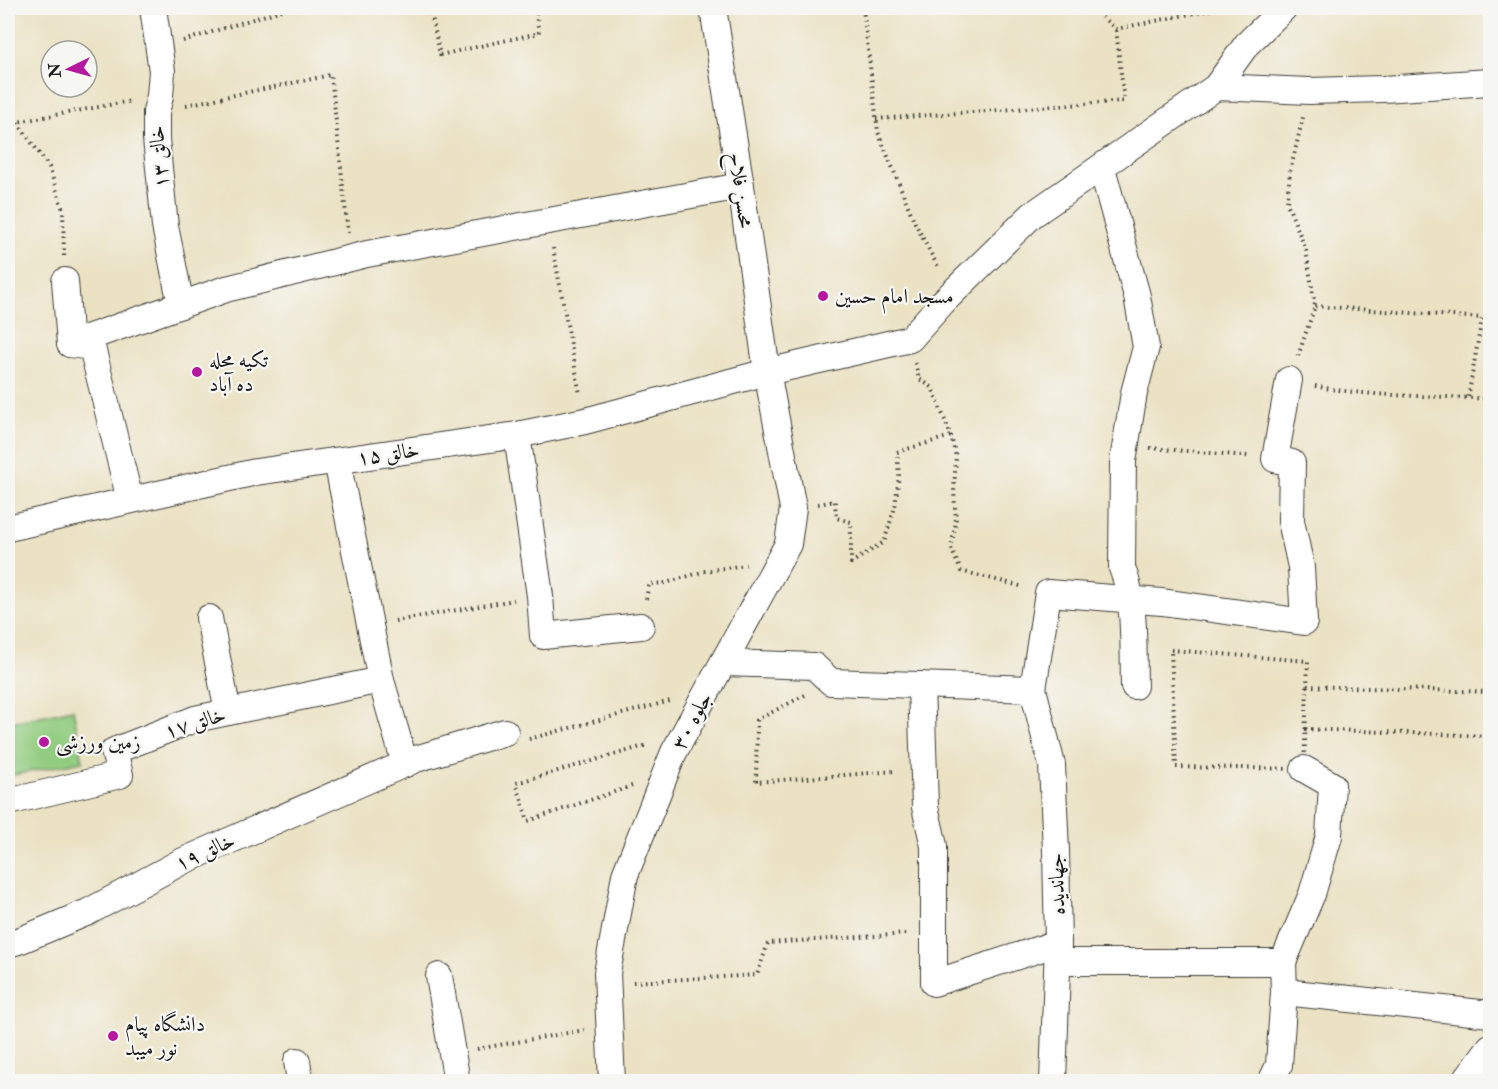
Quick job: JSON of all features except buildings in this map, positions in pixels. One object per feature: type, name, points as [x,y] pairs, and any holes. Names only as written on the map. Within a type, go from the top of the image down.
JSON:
[{"type":"street","name":"خالق ۱۳","points":[[153,8],[162,71],[156,139],[165,226],[181,305]]},
{"type":"street","name":"محسن فلاح","points":[[713,8],[767,372]]},
{"type":"street","points":[[910,339],[952,294],[1032,216],[1216,87],[1247,44],[1284,8]]},
{"type":"street","points":[[1216,87],[1310,91],[1491,82]]},
{"type":"street","points":[[1102,168],[1137,296],[1146,347],[1134,393],[1123,461],[1122,568],[1131,599],[1134,686]]},
{"type":"street","points":[[70,344],[226,289],[351,258],[741,186]]},
{"type":"street","points":[[64,281],[70,344]]},
{"type":"street","name":"خالق ۱۵","points":[[8,528],[256,472],[518,435],[585,421],[767,372],[910,339]]},
{"type":"street","points":[[70,344],[92,347],[130,500]]},
{"type":"street","name":"جلوه ۳۰","points":[[612,1082],[607,973],[625,875],[674,752],[788,544],[793,508],[767,372]]},
{"type":"street","points":[[1048,593],[1162,602],[1304,622],[1301,567],[1291,521],[1292,463],[1275,459],[1289,380]]},
{"type":"street","points":[[518,435],[540,596],[543,636],[641,626]]},
{"type":"street","points":[[337,461],[381,680],[411,762]]},
{"type":"street","name":"جهاندیده","points":[[1048,593],[1033,689],[1052,765],[1058,952],[1053,1082]]},
{"type":"street","points":[[209,618],[228,712]]},
{"type":"street","points":[[723,663],[814,666],[831,682],[1033,689]]},
{"type":"street","name":"خالق ۱۷","points":[[8,802],[120,775],[114,751],[195,719],[381,680]]},
{"type":"street","points":[[921,685],[926,807],[934,846],[934,983],[1058,952],[1283,962]]},
{"type":"street","name":"خالق ۱۹","points":[[8,944],[88,912],[181,862],[411,762],[504,732]]},
{"type":"street","points":[[1271,1082],[1279,1065],[1284,992],[1283,962],[1312,894],[1329,836],[1332,785],[1304,769]]},
{"type":"street","points":[[439,976],[457,1082]]},
{"type":"street","points":[[1284,992],[1491,1014]]},
{"type":"street","points":[[1464,1082],[1491,1047]]},
{"type":"path","points":[[159,48],[288,8]]},
{"type":"path","points":[[430,8],[440,55],[539,33],[535,8]]},
{"type":"path","points":[[863,8],[878,132],[915,223],[952,294]]},
{"type":"path","points":[[876,119],[1124,101],[1116,29],[1094,8]]},
{"type":"path","points":[[1116,29],[1220,8]]},
{"type":"path","points":[[64,281],[63,210],[49,167],[17,122],[158,104],[331,75],[351,258]]},
{"type":"path","points":[[1310,91],[1290,172],[1287,203],[1306,250],[1315,306],[1289,380],[1342,392],[1404,397],[1491,399]]},
{"type":"path","points":[[548,221],[585,421]]},
{"type":"path","points":[[1315,306],[1482,318],[1468,398]]},
{"type":"path","points":[[910,339],[919,379],[932,387],[951,436],[956,458],[954,491],[956,522],[951,548],[961,571],[1048,593]]},
{"type":"path","points":[[793,508],[835,501],[836,518],[851,522],[851,563],[885,542],[895,507],[899,475],[897,452],[951,436]]},
{"type":"path","points":[[1125,446],[1275,459]]},
{"type":"path","points":[[641,626],[649,584],[666,583],[705,570],[738,565],[777,564]]},
{"type":"path","points":[[370,625],[540,596]]},
{"type":"path","points":[[1171,650],[1308,661],[1307,686],[1304,769],[1176,768],[1171,650]]},
{"type":"path","points":[[831,682],[757,720],[756,782],[924,768]]},
{"type":"path","points":[[1307,686],[1491,692]]},
{"type":"path","points":[[504,732],[513,743],[707,692]]},
{"type":"path","points":[[1305,729],[1491,736]]},
{"type":"path","points":[[664,775],[528,820],[516,783],[683,735]]},
{"type":"path","points":[[608,984],[757,975],[768,943],[934,933]]},
{"type":"path","points":[[452,1054],[609,1025]]},
{"type":"green space","name":"زمین ورزشی","points":[[73,709],[83,761],[8,776],[8,723]]},
{"type":"place","name":"مسجد امام حسین","points":[[823,296]]},
{"type":"place","name":"تکیه محله ده آباد","points":[[197,372]]},
{"type":"place","name":"زمین ورزشی","points":[[44,742]]},
{"type":"place","name":"دانشگاه پیام نور میبد","points":[[113,1036]]}]
